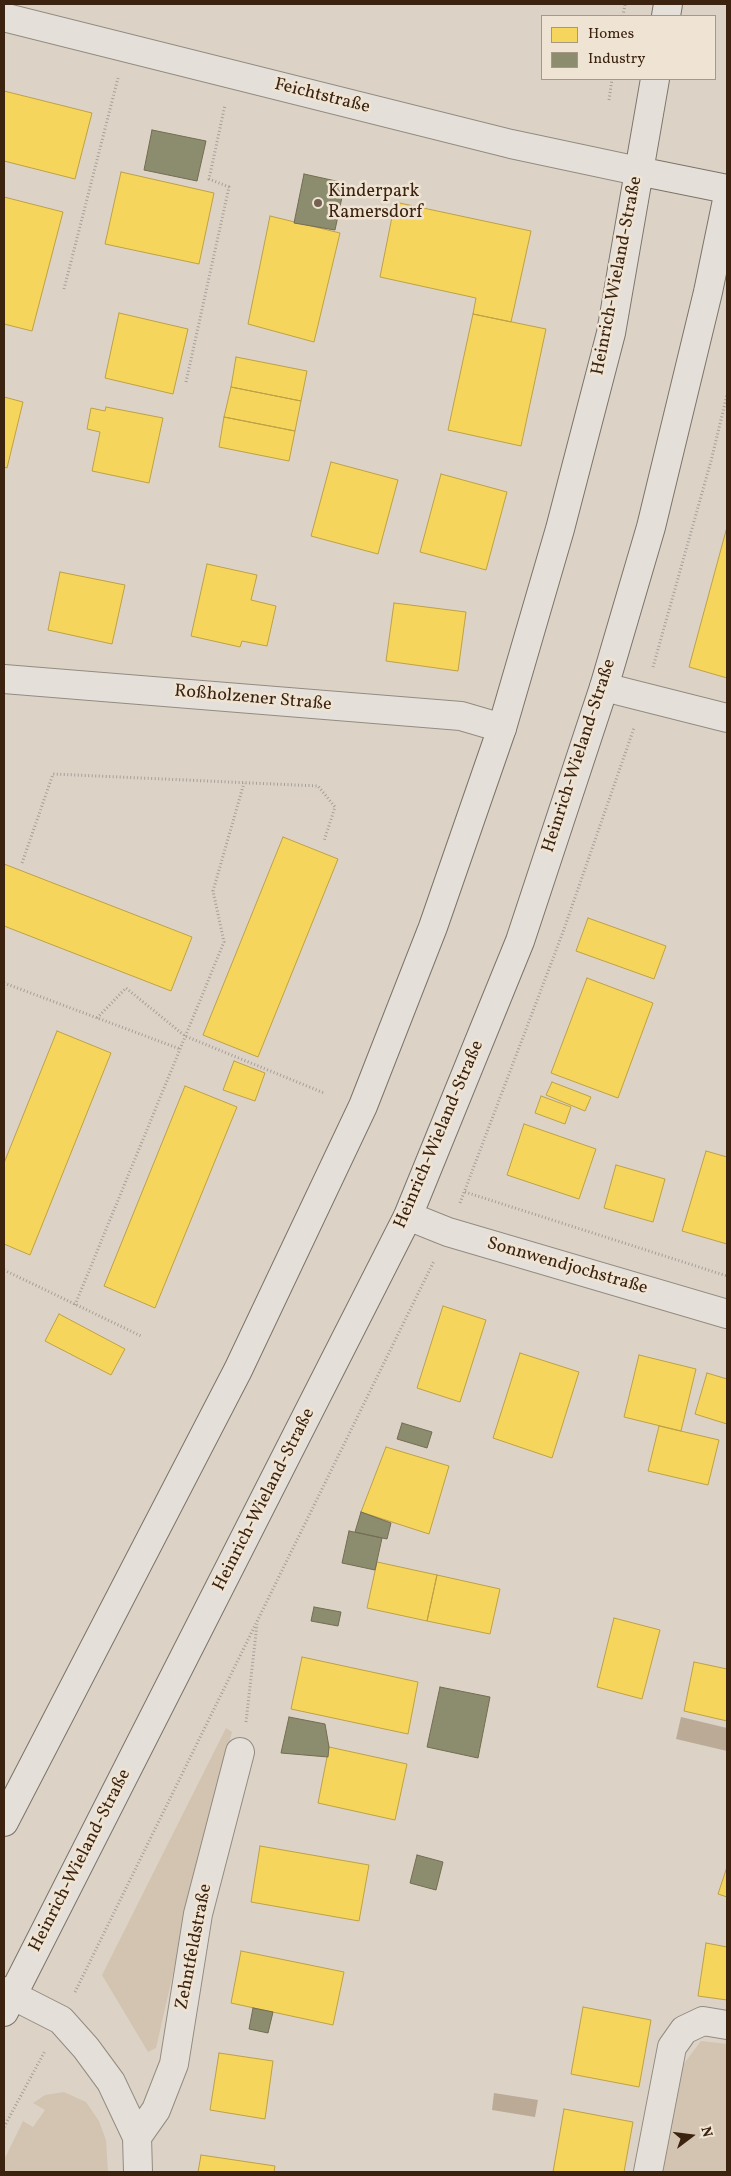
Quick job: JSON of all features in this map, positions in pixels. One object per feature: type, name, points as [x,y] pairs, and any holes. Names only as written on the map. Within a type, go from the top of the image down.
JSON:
[{"type":"main road","name":"Feichtstraße","points":[[7,18],[511,144],[727,188]]},
{"type":"main road","name":"Heinrich-Wieland-Straße","points":[[4,1822],[238,1370],[363,1106],[433,928],[502,728],[560,529],[611,333],[655,80]]},
{"type":"main road","name":"Heinrich-Wieland-Straße","points":[[7,2000],[408,1216],[520,941],[604,687],[666,470],[706,302],[727,200]]},
{"type":"main road","name":"Roßholzener Straße","points":[[4,679],[461,716],[502,728]]},
{"type":"main road","points":[[604,687],[727,718]]},
{"type":"main road","name":"Sonnwendjochstraße","points":[[408,1216],[448,1232],[727,1314]]},
{"type":"main road","name":"Zehntfeldstraße","points":[[137,2137],[156,2110],[174,2064],[198,1914],[240,1752]]},
{"type":"main road","points":[[7,2000],[61,2020],[80,2041],[111,2082],[137,2137],[138,2172]]},
{"type":"main road","points":[[648,2172],[672,2047],[684,2030],[703,2021],[727,2025]]},
{"type":"path","points":[[64,289],[120,72]]},
{"type":"path","points":[[609,100],[612,80]]},
{"type":"path","points":[[186,382],[229,187],[209,179],[226,101]]},
{"type":"path","points":[[22,862],[53,774],[318,786],[335,807],[324,840]]},
{"type":"path","points":[[74,1305],[224,942],[213,891],[244,783]]},
{"type":"path","points":[[4,983],[180,1049]]},
{"type":"path","points":[[97,1018],[126,988],[185,1036],[324,1093]]},
{"type":"path","points":[[466,1192],[727,1276]]},
{"type":"path","points":[[4,1270],[141,1336]]},
{"type":"path","points":[[240,1752],[247,1720],[257,1620]]},
{"type":"shaded area","points":[[681,1717],[727,1728],[727,1751],[676,1739]]},
{"type":"shaded area","points":[[226,1728],[232,1732],[204,1838],[156,2048],[148,2052],[102,1975]]},
{"type":"shaded area","points":[[701,2041],[727,2044],[727,2172],[663,2172],[682,2066]]},
{"type":"shaded area","points":[[64,2092],[86,2102],[99,2121],[106,2140],[108,2172],[4,2172],[4,2160],[23,2121],[33,2127],[45,2110],[33,2103],[45,2095]]},
{"type":"shaded area","points":[[494,2093],[538,2100],[535,2117],[492,2110]]},
{"type":"building: Homes","points":[[4,91],[92,113],[75,179],[4,161]]},
{"type":"building: Homes","points":[[121,172],[214,193],[199,264],[105,244]]},
{"type":"building: Homes","points":[[4,197],[63,212],[32,331],[4,324]]},
{"type":"building: Homes","points":[[395,202],[531,231],[511,322],[473,314],[476,298],[380,277]]},
{"type":"building: Homes","points":[[270,216],[340,233],[314,342],[248,324]]},
{"type":"building: Homes","points":[[119,313],[188,329],[173,394],[105,378]]},
{"type":"building: Homes","points":[[473,314],[546,329],[521,446],[448,430]]},
{"type":"building: Homes","points":[[236,357],[307,371],[301,401],[231,387]]},
{"type":"building: Homes","points":[[231,387],[301,401],[295,431],[224,417]]},
{"type":"building: Homes","points":[[4,397],[23,402],[7,468],[4,467]]},
{"type":"building: Homes","points":[[106,407],[163,418],[149,483],[92,471],[100,432],[87,429],[91,408],[105,411]]},
{"type":"building: Homes","points":[[224,417],[295,431],[289,461],[219,447]]},
{"type":"building: Homes","points":[[331,462],[398,480],[378,554],[311,536]]},
{"type":"building: Homes","points":[[441,474],[507,492],[486,570],[420,552]]},
{"type":"building: Homes","points":[[727,527],[727,678],[689,667]]},
{"type":"building: Homes","points":[[207,564],[257,575],[251,600],[276,606],[267,646],[242,641],[240,647],[191,636]]},
{"type":"building: Homes","points":[[60,572],[125,585],[112,644],[48,630]]},
{"type":"building: Homes","points":[[394,603],[466,612],[458,671],[386,661]]},
{"type":"building: Homes","points":[[283,837],[338,859],[258,1057],[203,1035]]},
{"type":"building: Homes","points":[[4,864],[192,937],[171,991],[4,926]]},
{"type":"building: Homes","points":[[588,918],[666,946],[654,979],[576,951]]},
{"type":"building: Homes","points":[[587,978],[653,1003],[618,1098],[551,1073]]},
{"type":"building: Homes","points":[[57,1031],[111,1053],[30,1255],[4,1244],[4,1163]]},
{"type":"building: Homes","points":[[234,1061],[265,1073],[255,1101],[223,1090]]},
{"type":"building: Homes","points":[[552,1082],[591,1097],[585,1111],[546,1095]]},
{"type":"building: Homes","points":[[185,1086],[237,1107],[155,1308],[104,1286]]},
{"type":"building: Homes","points":[[541,1096],[571,1107],[565,1124],[535,1113]]},
{"type":"building: Homes","points":[[524,1124],[596,1149],[579,1199],[507,1175]]},
{"type":"building: Homes","points":[[706,1151],[727,1157],[727,1244],[682,1231]]},
{"type":"building: Homes","points":[[616,1165],[665,1179],[653,1222],[604,1208]]},
{"type":"building: Homes","points":[[443,1306],[486,1320],[460,1402],[417,1388]]},
{"type":"building: Homes","points":[[59,1314],[125,1349],[111,1375],[45,1341]]},
{"type":"building: Homes","points":[[520,1353],[579,1372],[552,1458],[493,1438]]},
{"type":"building: Homes","points":[[639,1355],[696,1369],[681,1431],[624,1417]]},
{"type":"building: Homes","points":[[707,1373],[727,1379],[727,1424],[695,1414]]},
{"type":"building: Homes","points":[[659,1426],[719,1440],[708,1485],[648,1471]]},
{"type":"building: Homes","points":[[386,1447],[449,1466],[429,1534],[361,1512]]},
{"type":"building: Homes","points":[[377,1562],[437,1575],[427,1621],[367,1608]]},
{"type":"building: Homes","points":[[437,1575],[500,1589],[490,1634],[427,1621]]},
{"type":"building: Homes","points":[[614,1618],[660,1630],[642,1699],[597,1687]]},
{"type":"building: Homes","points":[[302,1657],[418,1682],[408,1734],[291,1709]]},
{"type":"building: Homes","points":[[694,1662],[727,1669],[727,1721],[684,1711]]},
{"type":"building: Homes","points":[[329,1747],[407,1764],[395,1820],[318,1803]]},
{"type":"building: Homes","points":[[260,1846],[369,1865],[359,1921],[251,1902]]},
{"type":"building: Homes","points":[[727,1867],[727,1897],[718,1894]]},
{"type":"building: Homes","points":[[706,1943],[727,1947],[727,2000],[698,1996]]},
{"type":"building: Homes","points":[[241,1951],[344,1972],[333,2025],[231,2003]]},
{"type":"building: Homes","points":[[583,2007],[651,2020],[639,2087],[571,2074]]},
{"type":"building: Homes","points":[[219,2053],[273,2061],[265,2119],[210,2110]]},
{"type":"building: Homes","points":[[564,2109],[633,2122],[624,2172],[553,2172]]},
{"type":"building: Homes","points":[[201,2155],[275,2166],[274,2172],[198,2172]]},
{"type":"building: Industry","points":[[152,130],[206,141],[197,181],[144,170]]},
{"type":"building: Industry","points":[[304,174],[345,183],[335,230],[294,223]]},
{"type":"building: Industry","points":[[402,1423],[432,1432],[427,1448],[397,1439]]},
{"type":"building: Industry","points":[[361,1512],[391,1523],[387,1539],[355,1532]]},
{"type":"building: Industry","points":[[349,1531],[382,1538],[375,1570],[342,1563]]},
{"type":"building: Industry","points":[[314,1607],[341,1612],[338,1626],[311,1621]]},
{"type":"building: Industry","points":[[440,1687],[490,1697],[478,1758],[427,1747]]},
{"type":"building: Industry","points":[[289,1717],[325,1724],[329,1747],[328,1757],[281,1753]]},
{"type":"building: Industry","points":[[417,1855],[443,1862],[436,1890],[410,1883]]},
{"type":"building: Industry","points":[[253,2008],[273,2012],[268,2033],[249,2029]]},
{"type":"place","name":"Kinderpark Ramersdorf","points":[[318,203]]}]
